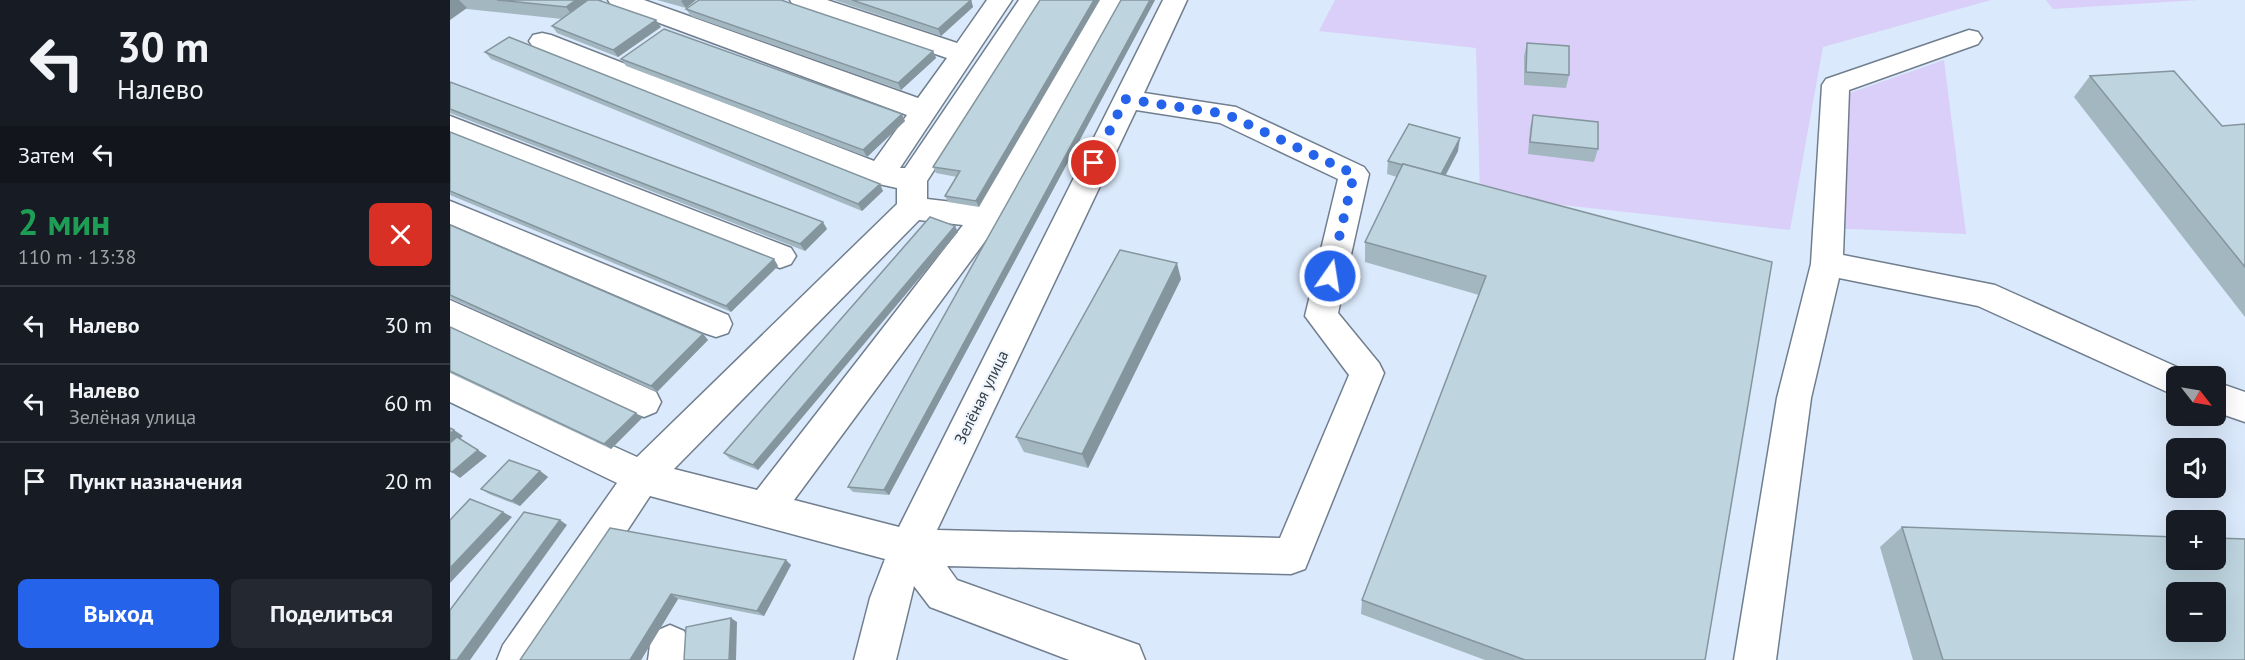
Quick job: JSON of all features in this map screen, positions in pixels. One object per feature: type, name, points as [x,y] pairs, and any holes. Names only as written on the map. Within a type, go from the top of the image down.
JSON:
[{"type":"street","points":[[620,0],[669,29],[925,111]]},
{"type":"street","points":[[802,0],[963,54]]},
{"type":"street","points":[[518,660],[642,477],[912,194],[1032,0]]},
{"type":"street","points":[[766,508],[986,217],[1111,0]]},
{"type":"street","name":"Зелёная улица","points":[[875,660],[890,598],[909,547],[1175,0]]},
{"type":"street","points":[[880,175],[963,54],[995,1]]},
{"type":"street","points":[[669,29],[701,5]]},
{"type":"street","points":[[1755,660],[1794,398],[1827,264],[1836,85],[1969,39]]},
{"type":"street","points":[[542,41],[623,63],[880,175],[912,194],[986,217]]},
{"type":"street","points":[[450,386],[642,477],[909,547],[1291,556],[1366,374],[1321,316],[1354,174],[1226,114],[1125,99]]},
{"type":"street","points":[[450,126],[780,256]]},
{"type":"street","points":[[450,212],[716,324]]},
{"type":"street","points":[[1827,264],[1984,294],[2166,377]]},
{"type":"street","points":[[450,313],[644,402]]},
{"type":"street","points":[[2226,400],[2245,407]]},
{"type":"street","points":[[909,547],[944,594],[1072,650],[1124,660]]},
{"type":"shaded area","points":[[1335,0],[1991,0],[1823,47],[1790,230],[1480,196],[1476,48],[1319,31]]},
{"type":"shaded area","points":[[2046,0],[2199,0],[2053,9]]},
{"type":"shaded area","points":[[1944,60],[1966,234],[1828,228],[1847,94]]},
{"type":"building","points":[[497,0],[576,0],[566,7]]},
{"type":"building","points":[[588,0],[598,0],[656,20],[613,50],[552,26]]},
{"type":"building","points":[[699,0],[781,0],[933,51],[898,83],[686,9]]},
{"type":"building","points":[[852,0],[971,0],[938,29]]},
{"type":"building","points":[[1040,0],[1094,0],[976,201],[945,196],[960,171],[933,167]]},
{"type":"building","points":[[1121,0],[1150,0],[884,490],[848,487]]},
{"type":"building","points":[[664,29],[902,114],[863,150],[621,59]]},
{"type":"building","points":[[509,37],[880,184],[858,204],[485,52]]},
{"type":"building","points":[[1527,43],[1569,46],[1569,75],[1526,72]]},
{"type":"building","points":[[2174,71],[2222,126],[2245,124],[2245,267],[2090,76]]},
{"type":"building","points":[[450,82],[823,222],[800,244],[450,109]]},
{"type":"building","points":[[1533,115],[1598,122],[1598,149],[1530,142]]},
{"type":"building","points":[[1409,124],[1460,138],[1441,174],[1388,161]]},
{"type":"building","points":[[450,132],[774,259],[726,306],[450,191]]},
{"type":"building","points":[[1403,164],[1772,262],[1705,660],[1525,660],[1362,600],[1486,276],[1365,242]]},
{"type":"building","points":[[930,217],[955,226],[753,465],[724,453]]},
{"type":"building","points":[[450,225],[703,334],[651,386],[450,295]]},
{"type":"building","points":[[1120,250],[1177,263],[1082,454],[1016,437]]},
{"type":"building","points":[[450,327],[636,413],[604,444],[450,371]]},
{"type":"building","points":[[457,437],[478,450],[452,472],[450,471],[450,443]]},
{"type":"building","points":[[509,460],[540,471],[512,501],[481,489]]},
{"type":"building","points":[[470,499],[503,512],[450,568],[450,520]]},
{"type":"building","points":[[524,512],[560,520],[457,660],[450,660],[450,610]]},
{"type":"building","points":[[1902,527],[2166,537],[2166,570],[2226,570],[2226,538],[2245,539],[2245,660],[1943,660]]},
{"type":"building","points":[[610,528],[786,560],[757,611],[671,594],[630,660],[520,660]]},
{"type":"building","points":[[731,618],[729,660],[684,660],[686,627]]},
{"type":"route","points":[[1094,163],[1125,99],[1226,114],[1354,174],[1330,276]]}]
